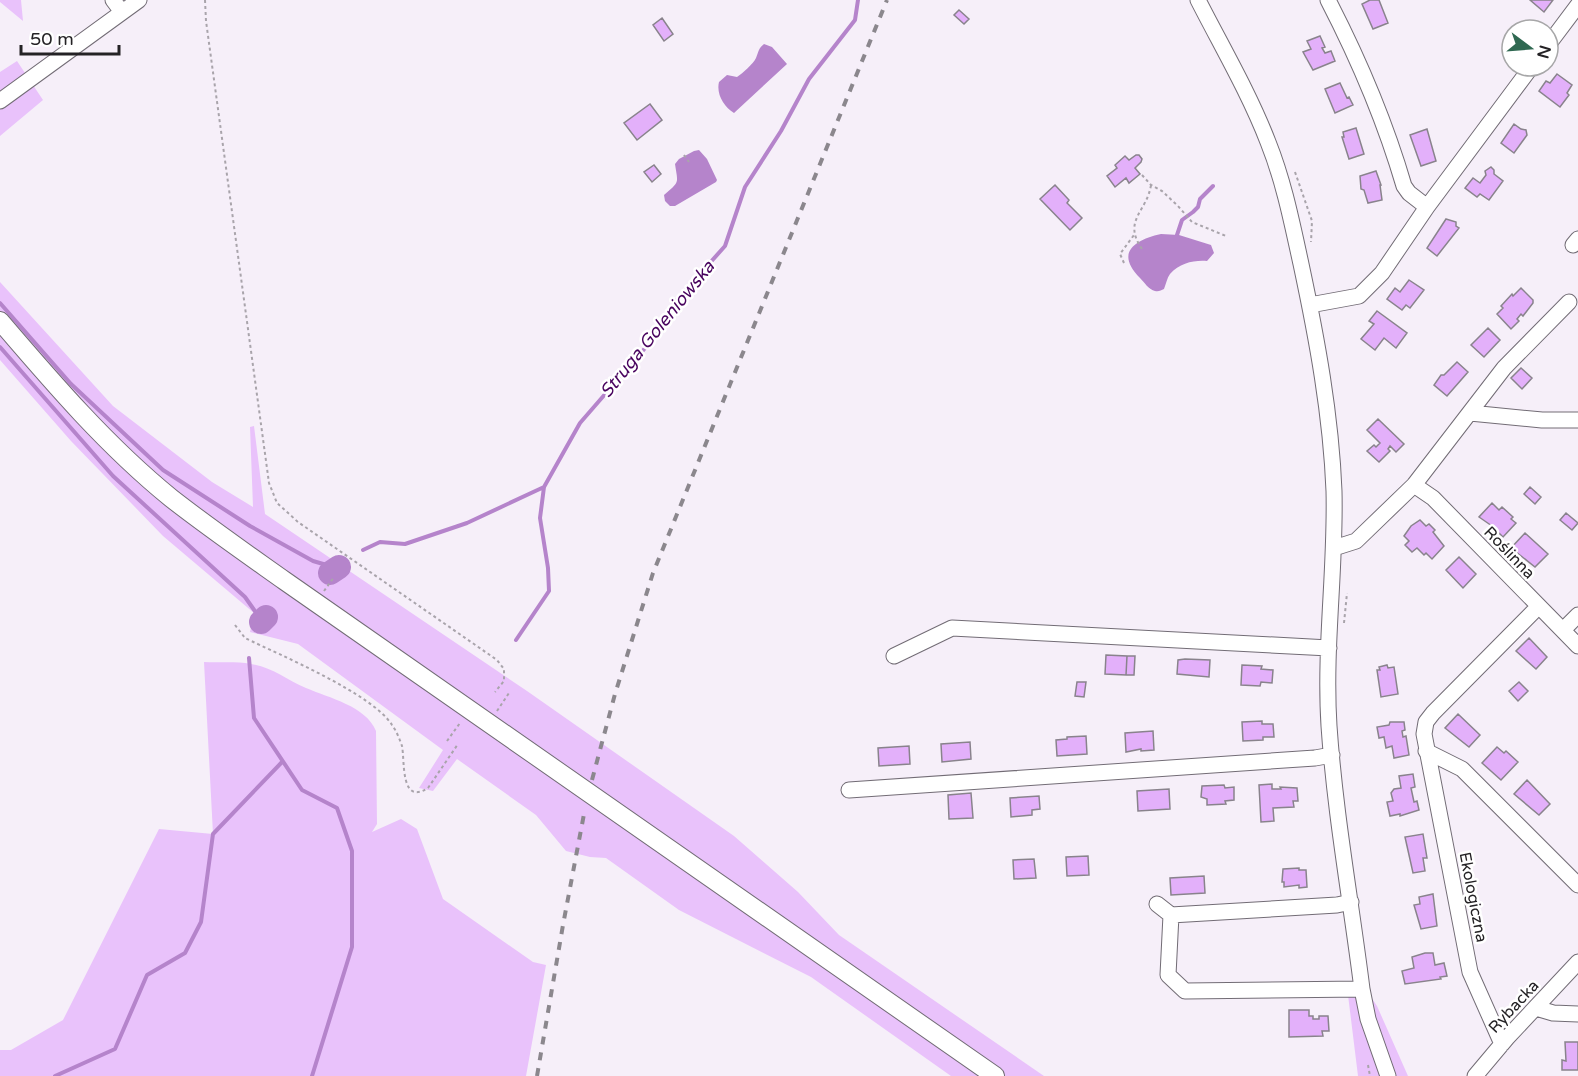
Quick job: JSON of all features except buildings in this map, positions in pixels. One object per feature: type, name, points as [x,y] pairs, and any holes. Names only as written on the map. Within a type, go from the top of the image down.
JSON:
[{"type":"main road","points":[[0,321],[78,410],[124,456],[170,497],[285,581],[995,1076]]},
{"type":"street","points":[[0,101],[118,6],[139,0]]},
{"type":"street","points":[[1198,0],[1268,140],[1285,188],[1310,305],[1331,437],[1334,548],[1329,648],[1329,714],[1332,755],[1362,989],[1368,1019],[1388,1076]]},
{"type":"street","points":[[1328,0],[1377,105],[1404,186],[1427,207]]},
{"type":"street","points":[[1560,29],[1578,5]]},
{"type":"street","points":[[1310,305],[1359,296],[1382,273],[1427,207],[1523,78]]},
{"type":"street","points":[[1334,548],[1356,541],[1414,485],[1504,368],[1569,303]]},
{"type":"street","points":[[1470,413],[1542,420],[1578,420]]},
{"type":"street","name":"Roślinna","points":[[1414,485],[1433,498],[1578,646]]},
{"type":"street","name":"Ekologiczna","points":[[1502,1044],[1470,972],[1424,734],[1426,722],[1538,607]]},
{"type":"street","points":[[1563,630],[1578,615]]},
{"type":"street","points":[[894,656],[952,628],[1329,648]]},
{"type":"street","points":[[1426,751],[1462,769],[1578,885]]},
{"type":"street","points":[[849,790],[1332,755]]},
{"type":"street","points":[[1157,904],[1171,915],[1337,905],[1351,902]]},
{"type":"street","points":[[1171,915],[1168,975],[1185,991],[1362,989]]},
{"type":"street","name":"Rybacka","points":[[1475,1076],[1578,962]]},
{"type":"street","points":[[1536,1008],[1553,1014],[1578,1014]]},
{"type":"path","points":[[205,0],[262,436],[269,483],[273,493],[277,502],[298,522],[497,660],[504,669],[504,681],[495,693]]},
{"type":"path","points":[[684,155],[689,162]]},
{"type":"path","points":[[1142,175],[1151,185],[1162,191],[1189,219],[1205,229],[1226,236]]},
{"type":"path","points":[[1124,263],[1120,254],[1134,236],[1137,218],[1149,195],[1151,185]]},
{"type":"path","points":[[1134,236],[1142,249]]},
{"type":"path","points":[[320,596],[334,576]]},
{"type":"path","points":[[235,625],[245,638],[353,692],[382,713],[392,724],[402,746],[403,765],[410,790],[414,793],[421,793],[428,788],[458,744]]},
{"type":"path","points":[[495,713],[509,693]]},
{"type":"path","points":[[447,741],[460,723]]},
{"type":"shaded area","points":[[0,0],[21,0],[23,21],[0,2]]},
{"type":"shaded area","points":[[764,44],[772,47],[787,64],[734,113],[722,100],[718,87],[719,82],[727,75],[737,77],[742,73],[755,60]]},
{"type":"shaded area","points":[[17,61],[43,100],[0,136],[0,72]]},
{"type":"shaded area","points":[[699,150],[707,159],[717,180],[675,206],[670,206],[665,201],[664,195],[677,182],[675,164],[679,159]]},
{"type":"shaded area","points":[[1161,234],[1179,235],[1211,245],[1214,253],[1207,261],[1192,262],[1178,267],[1169,276],[1164,289],[1156,291],[1149,288],[1133,269],[1129,255],[1136,244]]},
{"type":"shaded area","points":[[0,282],[113,406],[212,482],[253,507],[250,427],[254,426],[265,514],[527,691],[734,836],[798,892],[839,935],[1044,1076],[951,1076],[811,977],[679,910],[606,858],[566,851],[536,815],[457,759],[433,791],[419,788],[443,750],[298,644],[250,632],[254,613],[163,536],[71,441],[0,360]]},
{"type":"shaded area","points":[[204,662],[245,663],[266,668],[356,709],[371,722],[376,731],[377,824],[372,832],[401,819],[417,829],[443,899],[533,962],[546,965],[526,1076],[0,1076],[0,1050],[11,1050],[63,1020],[159,829],[213,834]]},
{"type":"shaded area","points":[[1369,994],[1377,1006],[1408,1076],[1358,1076],[1348,995]]},
{"type":"waterway","name":"Struga Goleniowska","points":[[363,550],[380,542],[405,544],[467,523],[544,487],[580,423],[646,347],[675,302],[725,246],[745,187],[781,131],[809,79],[855,20],[858,0]]},
{"type":"waterway","points":[[1177,235],[1182,220],[1198,207],[1200,199],[1213,186]]},
{"type":"waterway","points":[[0,303],[71,384],[163,470],[250,526],[313,561],[330,566],[333,570]]},
{"type":"waterway","points":[[0,347],[113,476],[245,597],[257,614],[264,618]]},
{"type":"waterway","points":[[516,640],[549,591],[548,568],[540,518],[544,487]]},
{"type":"waterway","name":"Struga Goleniowska","points":[[330,573],[339,567]]},
{"type":"waterway","name":"Struga Goleniowska","points":[[261,622],[266,617]]},
{"type":"waterway","name":"Struga Goleniowska","points":[[249,658],[254,718],[302,790],[337,808],[352,851],[352,947],[312,1076]]},
{"type":"waterway","points":[[55,1076],[115,1049],[147,975],[185,953],[201,922],[213,834],[282,762]]},
{"type":"railway","points":[[592,780],[615,694],[653,573],[887,0]]},
{"type":"railway","points":[[537,1076],[584,814]]}]
